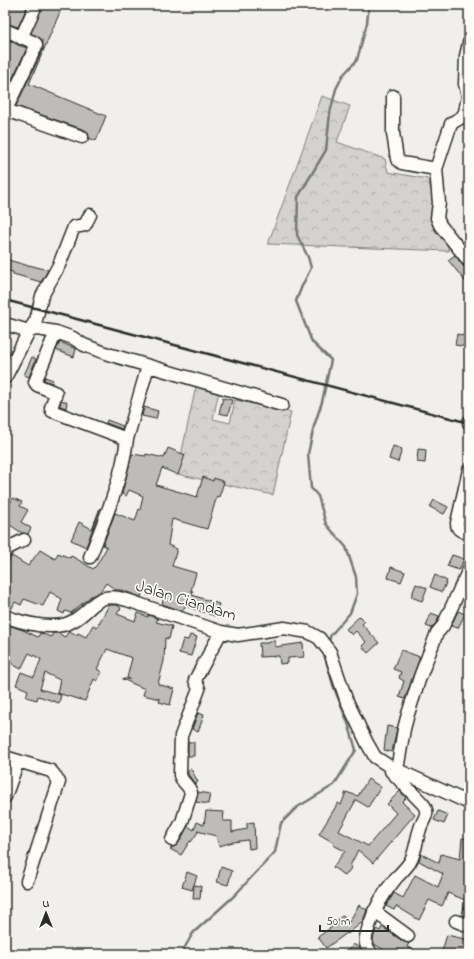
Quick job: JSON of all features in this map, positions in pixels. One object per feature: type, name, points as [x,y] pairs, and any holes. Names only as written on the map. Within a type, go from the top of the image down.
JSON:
[{"type":"street","points":[[21,38],[36,5]]},
{"type":"street","points":[[5,30],[36,44],[6,111],[82,137]]},
{"type":"street","points":[[469,43],[466,56],[465,84],[468,96],[465,112],[462,117],[455,120],[451,124],[436,169],[440,203],[437,218],[440,225],[469,261]]},
{"type":"street","points":[[393,96],[392,133],[397,159],[402,162],[436,169]]},
{"type":"street","points":[[5,378],[36,320],[42,296],[59,265],[74,226],[85,226],[90,215]]},
{"type":"street","points":[[5,324],[29,331],[37,329],[56,332],[108,354],[282,405]]},
{"type":"street","points":[[56,332],[48,355],[35,382],[38,385],[56,393],[52,411],[128,439]]},
{"type":"street","points":[[90,557],[113,495],[148,366]]},
{"type":"street","points":[[469,470],[457,527],[459,530],[469,534]]},
{"type":"street","points":[[5,552],[8,548],[24,540]]},
{"type":"street","points":[[397,770],[404,729],[420,677],[437,633],[443,626],[469,569]]},
{"type":"street","name":"Jalan Ciandam","points":[[5,616],[28,623],[63,625],[71,622],[102,599],[117,597],[221,632],[238,635],[272,629],[291,628],[308,632],[325,644],[333,659],[346,699],[371,752],[375,757],[397,770],[469,803]]},
{"type":"street","points":[[172,840],[182,822],[191,793],[191,790],[181,779],[180,775],[181,736],[199,689],[195,680],[221,632]]},
{"type":"street","points":[[5,757],[51,771],[59,782],[27,881]]},
{"type":"street","points":[[5,797],[18,760]]},
{"type":"street","points":[[372,954],[366,945],[365,938],[374,911],[413,855],[420,829],[427,814],[427,810],[423,804],[380,761]]},
{"type":"street","points":[[374,911],[408,936]]},
{"type":"street","points":[[456,921],[469,926]]},
{"type":"green space","points":[[322,96],[350,106],[337,142],[385,159],[388,172],[428,179],[449,251],[268,244]]},
{"type":"green space","points":[[196,386],[219,391],[213,419],[230,423],[235,400],[291,412],[273,495],[177,474]]},
{"type":"building","points":[[5,5],[28,5],[18,27],[5,23]]},
{"type":"building","points":[[43,5],[63,5],[29,84],[106,116],[96,141],[89,138],[88,132],[85,130],[16,106],[43,49],[42,40],[31,33]]},
{"type":"building","points":[[5,38],[27,48],[5,94]]},
{"type":"building","points":[[455,255],[463,266],[469,269],[469,286],[448,260]]},
{"type":"building","points":[[5,259],[48,270],[41,282],[13,274],[13,272],[5,270]]},
{"type":"building","points":[[457,334],[469,337],[469,347],[455,345]]},
{"type":"building","points":[[60,342],[76,349],[74,357],[56,350]]},
{"type":"building","points":[[32,357],[36,359],[29,377],[24,375]]},
{"type":"building","points":[[45,377],[53,380],[52,383],[44,380]]},
{"type":"building","points":[[223,398],[232,400],[228,415],[219,413]]},
{"type":"building","points":[[61,400],[67,402],[66,408],[60,406]]},
{"type":"building","points":[[144,407],[158,411],[156,419],[142,416]]},
{"type":"building","points":[[107,420],[123,426],[122,429],[106,423]]},
{"type":"building","points":[[393,446],[402,449],[398,462],[389,459]]},
{"type":"building","points":[[168,448],[185,455],[178,475],[162,468],[156,485],[197,497],[203,477],[213,481],[214,478],[224,482],[219,497],[217,496],[207,529],[172,519],[168,545],[177,549],[172,566],[196,573],[191,591],[193,591],[192,595],[219,604],[215,616],[185,606],[183,611],[162,604],[164,597],[143,591],[141,597],[121,590],[116,590],[106,583],[100,592],[91,596],[71,613],[65,611],[64,614],[58,611],[62,599],[50,592],[43,606],[24,599],[21,605],[15,602],[12,608],[6,605],[10,596],[5,593],[5,568],[12,556],[28,566],[40,550],[55,559],[58,553],[70,558],[71,556],[93,569],[107,547],[103,545],[115,513],[135,521],[139,509],[140,510],[143,496],[129,490],[126,496],[122,494],[132,454],[146,456],[146,454],[164,458]]},
{"type":"building","points":[[418,449],[426,450],[425,463],[417,462]]},
{"type":"building","points":[[13,498],[22,502],[20,506],[28,510],[21,522],[31,528],[28,534],[22,533],[10,525],[5,531],[5,513]]},
{"type":"building","points":[[434,500],[448,507],[444,514],[430,507]]},
{"type":"building","points":[[100,508],[86,547],[71,540],[79,522],[92,529]]},
{"type":"building","points":[[452,555],[464,559],[459,570],[447,566]]},
{"type":"building","points":[[391,567],[405,572],[401,582],[388,578]]},
{"type":"building","points":[[435,575],[447,581],[442,592],[430,587]]},
{"type":"building","points":[[416,584],[427,588],[422,601],[411,597]]},
{"type":"building","points":[[109,605],[117,605],[121,608],[117,614],[135,621],[138,613],[158,619],[156,622],[172,626],[169,639],[165,638],[164,661],[158,684],[174,689],[170,705],[159,702],[160,699],[143,695],[145,689],[122,679],[130,679],[127,678],[132,658],[107,649],[97,669],[102,672],[97,681],[94,679],[85,701],[57,693],[60,680],[45,673],[40,689],[61,695],[59,703],[38,696],[37,700],[26,697],[28,690],[16,685],[21,672],[34,677],[41,659],[29,653],[21,669],[12,664],[13,662],[5,657],[5,624],[38,637],[40,633],[51,637],[53,633],[58,633],[65,637],[69,631],[86,637],[93,625],[97,627]]},
{"type":"building","points":[[458,611],[465,614],[458,628],[451,626]]},
{"type":"building","points":[[431,613],[439,616],[437,622],[431,628],[426,626]]},
{"type":"building","points":[[360,616],[365,621],[362,624],[379,643],[368,653],[362,646],[366,642],[356,631],[352,635],[346,629]]},
{"type":"building","points":[[190,635],[197,637],[191,656],[179,653],[183,639],[188,640]]},
{"type":"building","points":[[268,641],[275,641],[275,647],[303,643],[304,657],[288,658],[288,663],[280,664],[279,656],[260,657],[259,643],[268,643]]},
{"type":"building","points":[[401,650],[420,657],[405,699],[399,697],[404,681],[399,678],[401,672],[393,669]]},
{"type":"building","points":[[198,713],[204,715],[198,732],[192,729]]},
{"type":"building","points":[[387,726],[397,728],[392,752],[384,750]]},
{"type":"building","points":[[188,742],[194,742],[194,756],[188,756]]},
{"type":"building","points":[[191,769],[198,782],[195,784],[188,774],[188,770]]},
{"type":"building","points":[[368,779],[381,787],[368,807],[356,800],[339,831],[368,846],[396,813],[387,804],[400,791],[406,798],[402,802],[415,814],[373,863],[358,850],[350,866],[352,867],[345,876],[333,867],[345,851],[333,845],[334,843],[319,834],[338,803],[341,805],[346,792],[358,796]]},
{"type":"building","points":[[198,792],[210,794],[208,804],[196,802]]},
{"type":"building","points":[[206,811],[224,812],[223,821],[232,821],[232,832],[247,829],[247,823],[254,822],[255,848],[249,849],[248,840],[219,846],[216,836],[197,831],[198,832],[181,855],[170,849],[178,844],[188,826],[194,830],[197,822],[204,825]]},
{"type":"building","points":[[438,811],[448,815],[444,824],[434,820]]},
{"type":"building","points":[[462,838],[469,839],[469,918],[462,915],[465,900],[448,893],[442,906],[429,900],[419,920],[396,906],[394,910],[386,906],[394,893],[403,898],[415,875],[438,887],[443,874],[419,861],[421,854],[439,863],[441,854],[460,859]]},
{"type":"building","points":[[221,867],[232,871],[228,885],[217,882]]},
{"type":"building","points":[[187,872],[197,876],[192,890],[182,887]]},
{"type":"building","points":[[194,885],[201,886],[200,899],[193,899]]},
{"type":"building","points":[[359,905],[367,910],[362,924],[361,923],[348,934],[347,933],[326,948],[318,937],[333,926],[332,925],[343,915],[349,922]]},
{"type":"building","points":[[382,927],[404,942],[409,943],[407,947],[424,954],[391,954],[374,944],[373,939],[376,929],[380,931]]},
{"type":"building","points":[[447,935],[469,940],[469,954],[441,954]]},
{"type":"building","points":[[353,944],[360,948],[361,951],[358,954],[347,954]]},
{"type":"waterway","points":[[328,643],[331,635],[350,613],[357,594],[356,577],[346,547],[326,524],[318,496],[311,488],[308,454],[314,426],[322,402],[331,360],[312,342],[296,301],[311,268],[308,257],[297,235],[298,197],[326,150],[330,113],[336,89],[343,75],[357,60],[367,23],[369,5]]},
{"type":"waterway","points":[[181,954],[193,933],[234,896],[275,852],[281,823],[296,808],[334,785],[356,750],[349,726],[333,685],[324,653],[325,652]]},
{"type":"railway","points":[[5,300],[469,423]]}]
